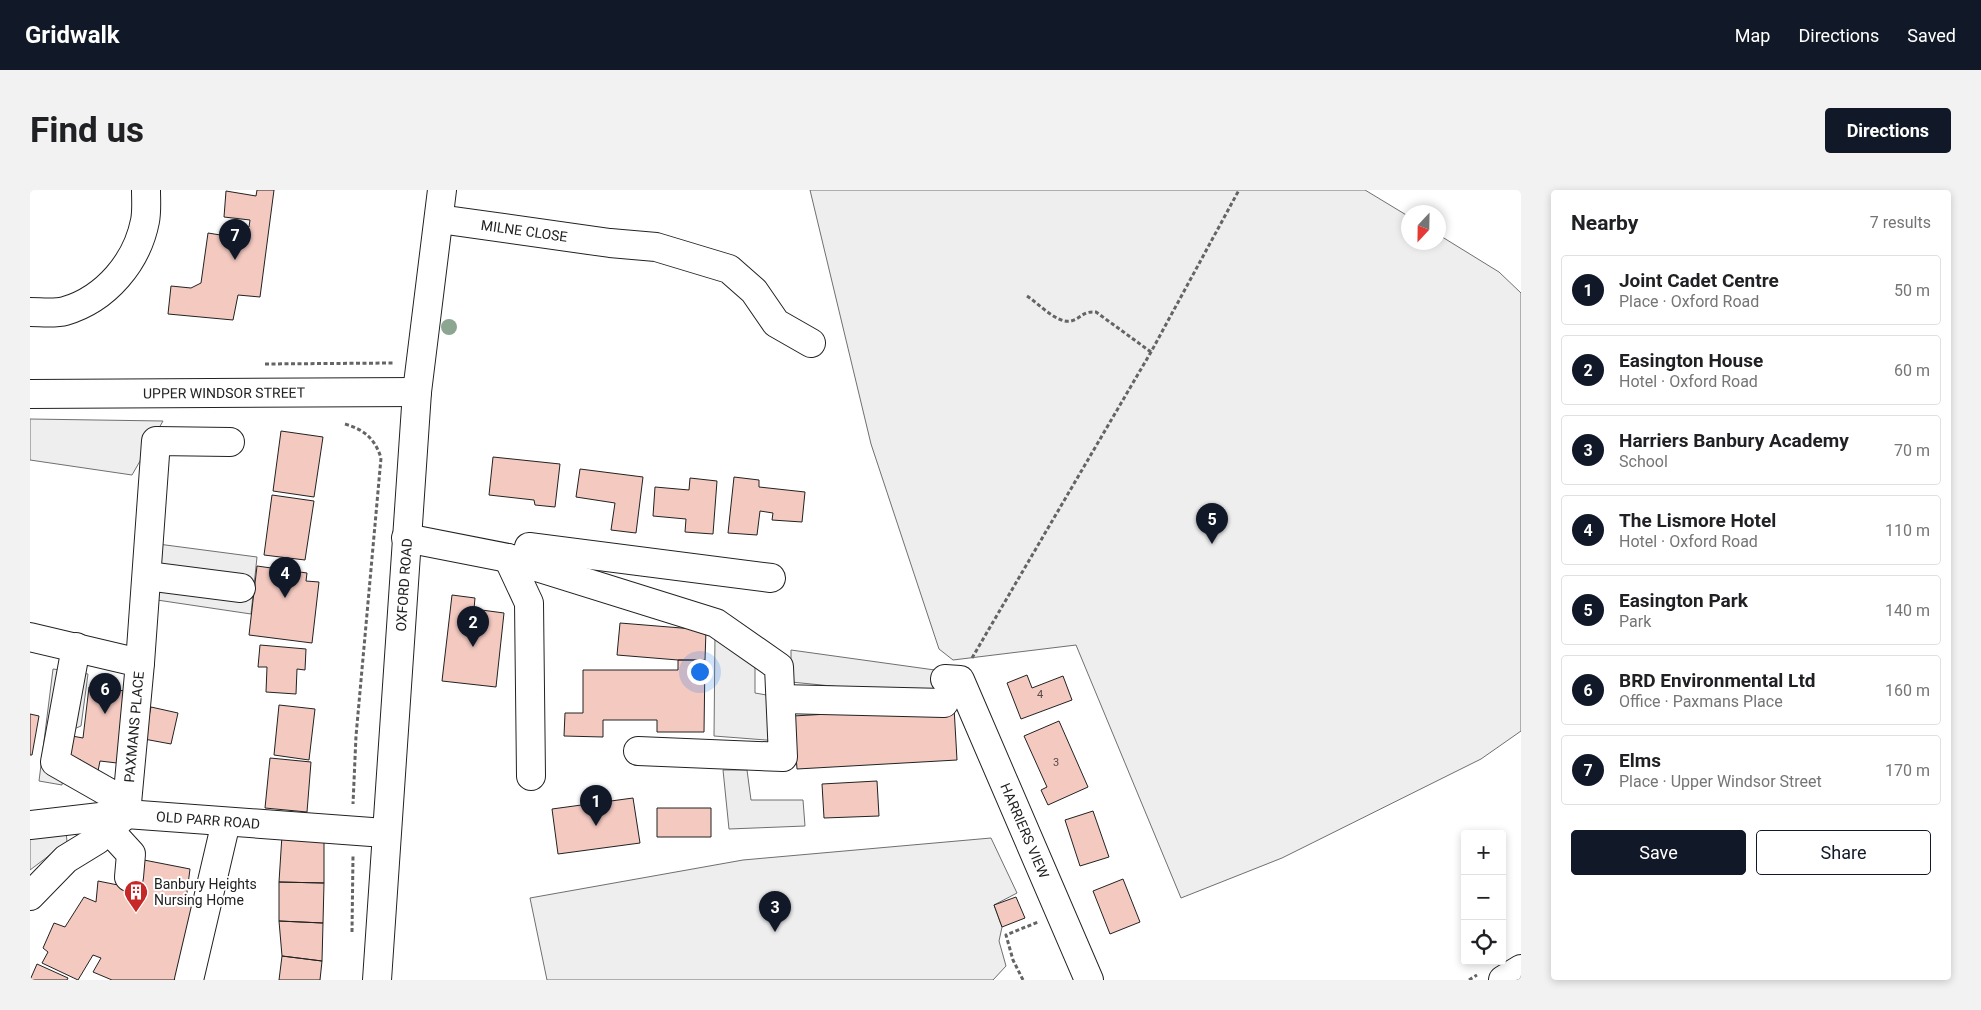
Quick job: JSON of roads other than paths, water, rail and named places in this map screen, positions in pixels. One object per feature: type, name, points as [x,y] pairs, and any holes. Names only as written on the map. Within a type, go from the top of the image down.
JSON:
[{"type":"street","points":[[30,312],[64,311],[98,296],[119,276],[136,251],[145,220],[146,190]]},
{"type":"street","name":"OXFORD ROAD","points":[[377,980],[385,833],[416,392],[442,190]]},
{"type":"street","name":"MILNE CLOSE","points":[[438,219],[610,243],[656,247],[729,269],[754,291],[776,323],[811,343]]},
{"type":"street","name":"UPPER WINDSOR STREET","points":[[30,394],[416,392]]},
{"type":"street","points":[[30,627],[140,659],[156,441],[230,442]]},
{"type":"street","points":[[406,538],[517,560],[716,624],[779,667],[783,756],[638,751]]},
{"type":"street","points":[[517,560],[529,547],[771,578]]},
{"type":"street","points":[[517,560],[529,603],[531,776]]},
{"type":"street","points":[[147,576],[241,588]]},
{"type":"street","name":"PAXMANS PLACE","points":[[30,637],[140,659],[121,815]]},
{"type":"street","points":[[76,647],[55,762],[121,815],[131,854],[129,877]]},
{"type":"street","name":"HARRIERS VIEW","points":[[781,699],[950,687],[1061,912],[1090,980]]},
{"type":"street","points":[[30,896],[66,859],[121,815]]},
{"type":"street","name":"OLD PARR ROAD","points":[[30,825],[121,815],[385,833]]},
{"type":"street","points":[[189,980],[226,822]]},
{"type":"street","points":[[1503,980],[1521,969]]},
{"type":"place","name":"Elms","points":[[235,260]]},
{"type":"place","name":"Easington Park","points":[[1212,544]]},
{"type":"place","name":"The Lismore Hotel","points":[[285,598]]},
{"type":"place","name":"Easington House","points":[[473,647]]},
{"type":"place","name":"BRD Environmental Ltd","points":[[105,714]]},
{"type":"place","name":"Joint Cadet Centre","points":[[596,826]]},
{"type":"place","name":"Banbury Heights Nursing Home","points":[[136,913]]},
{"type":"place","name":"Harriers Banbury Academy","points":[[775,932]]}]
